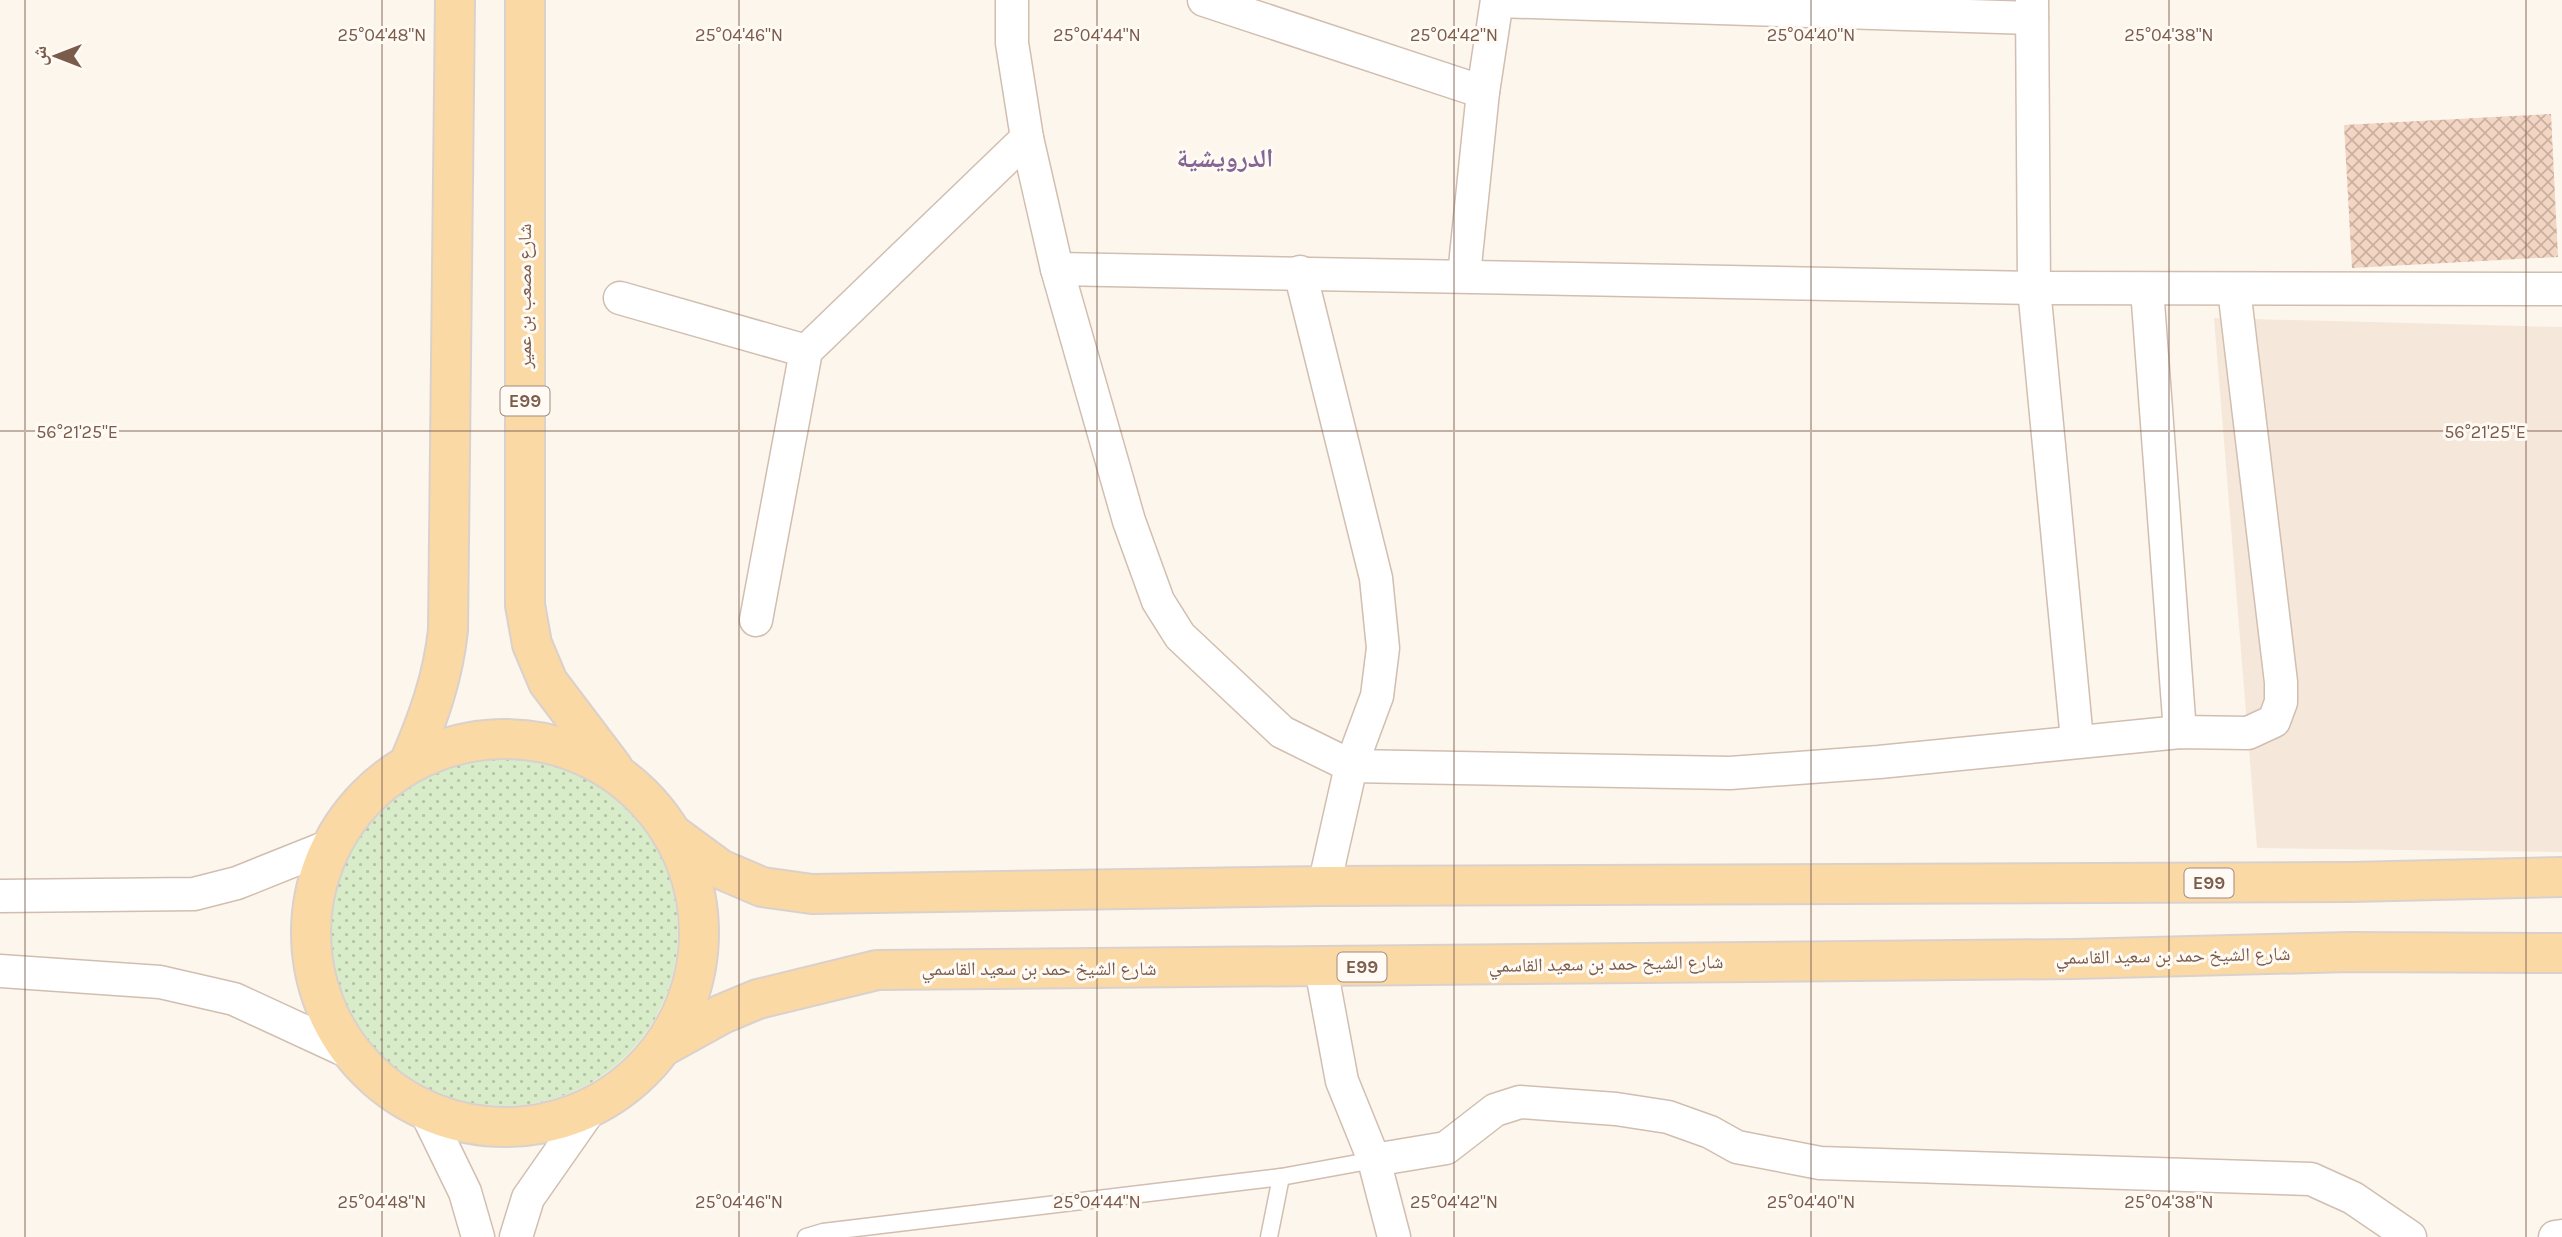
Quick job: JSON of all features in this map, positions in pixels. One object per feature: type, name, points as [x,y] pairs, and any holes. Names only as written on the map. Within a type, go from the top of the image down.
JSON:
[{"type":"main road","points":[[409,763],[430,714],[444,668],[448,630],[455,0]]},
{"type":"main road","name":"شارع مصعب بن عمير","points":[[525,0],[525,605],[532,644],[548,682],[618,775]]},
{"type":"main road","points":[[510,738],[562,747],[591,758],[618,775],[648,802],[671,834],[693,885],[698,941],[689,996],[664,1045],[631,1081],[591,1108],[537,1126],[480,1127],[426,1112],[373,1077],[351,1053],[332,1021],[318,988],[311,951],[318,878],[332,845],[365,798],[409,763],[468,741],[510,738]]},
{"type":"main road","name":"E99","points":[[671,834],[720,869],[762,887],[812,894],[1324,886],[2351,882],[2562,877]]},
{"type":"main road","name":"شارع الشيخ حمد بن سعيد القاسمي","points":[[664,1045],[722,1014],[758,999],[877,970],[2074,959],[2350,952],[2562,953]]},
{"type":"street","points":[[1012,0],[1012,43],[1027,138],[1057,269],[1129,521],[1158,601],[1180,636],[1282,732],[1351,766],[1730,773],[1879,762],[2077,740],[2180,732],[2248,733],[2274,721],[2281,702],[2234,289]]},
{"type":"street","points":[[1204,0],[1483,92]]},
{"type":"street","points":[[1464,275],[1483,92],[1497,0],[2032,9],[2034,288],[2077,740]]},
{"type":"street","points":[[756,620],[806,351],[1027,138]]},
{"type":"street","points":[[1057,269],[2034,288],[2562,289]]},
{"type":"street","points":[[1300,272],[1376,578],[1383,648],[1377,696],[1351,766],[1324,886]]},
{"type":"street","points":[[2147,289],[2180,732]]},
{"type":"street","points":[[620,298],[806,351]]},
{"type":"street","points":[[0,896],[194,894],[237,883],[332,845]]},
{"type":"street","points":[[1321,968],[1342,1081],[1374,1160],[1394,1237]]},
{"type":"street","points":[[0,971],[172,985],[234,999],[351,1053]]},
{"type":"street","points":[[1374,1160],[1446,1148],[1485,1117],[1520,1102],[1549,1104],[1668,1117],[1710,1132],[1737,1147],[1820,1163],[2311,1179],[2353,1198],[2410,1237]]},
{"type":"street","points":[[516,1237],[528,1198],[591,1108]]},
{"type":"street","points":[[426,1112],[465,1192],[478,1237]]},
{"type":"street","points":[[2555,1237],[2562,1236]]},
{"type":"lane","points":[[806,1237],[822,1232],[1281,1177],[1374,1160]]},
{"type":"lane","points":[[1269,1237],[1281,1177]]},
{"type":"shaded area","points":[[2214,318],[2562,327],[2562,852],[2257,848]]},
{"type":"green space","points":[[504,758],[538,761],[571,771],[601,787],[627,809],[649,835],[665,865],[675,898],[678,932],[675,966],[665,999],[649,1029],[627,1055],[601,1077],[571,1093],[538,1103],[504,1106],[470,1103],[437,1093],[407,1077],[381,1055],[359,1029],[343,999],[333,966],[330,932],[333,898],[343,865],[359,835],[381,809],[407,787],[437,771],[470,761]]},
{"type":"building","points":[[2551,114],[2558,257],[2352,268],[2344,125]]},
{"type":"district","name":"الدرويشية","points":[[1225,158]]}]
